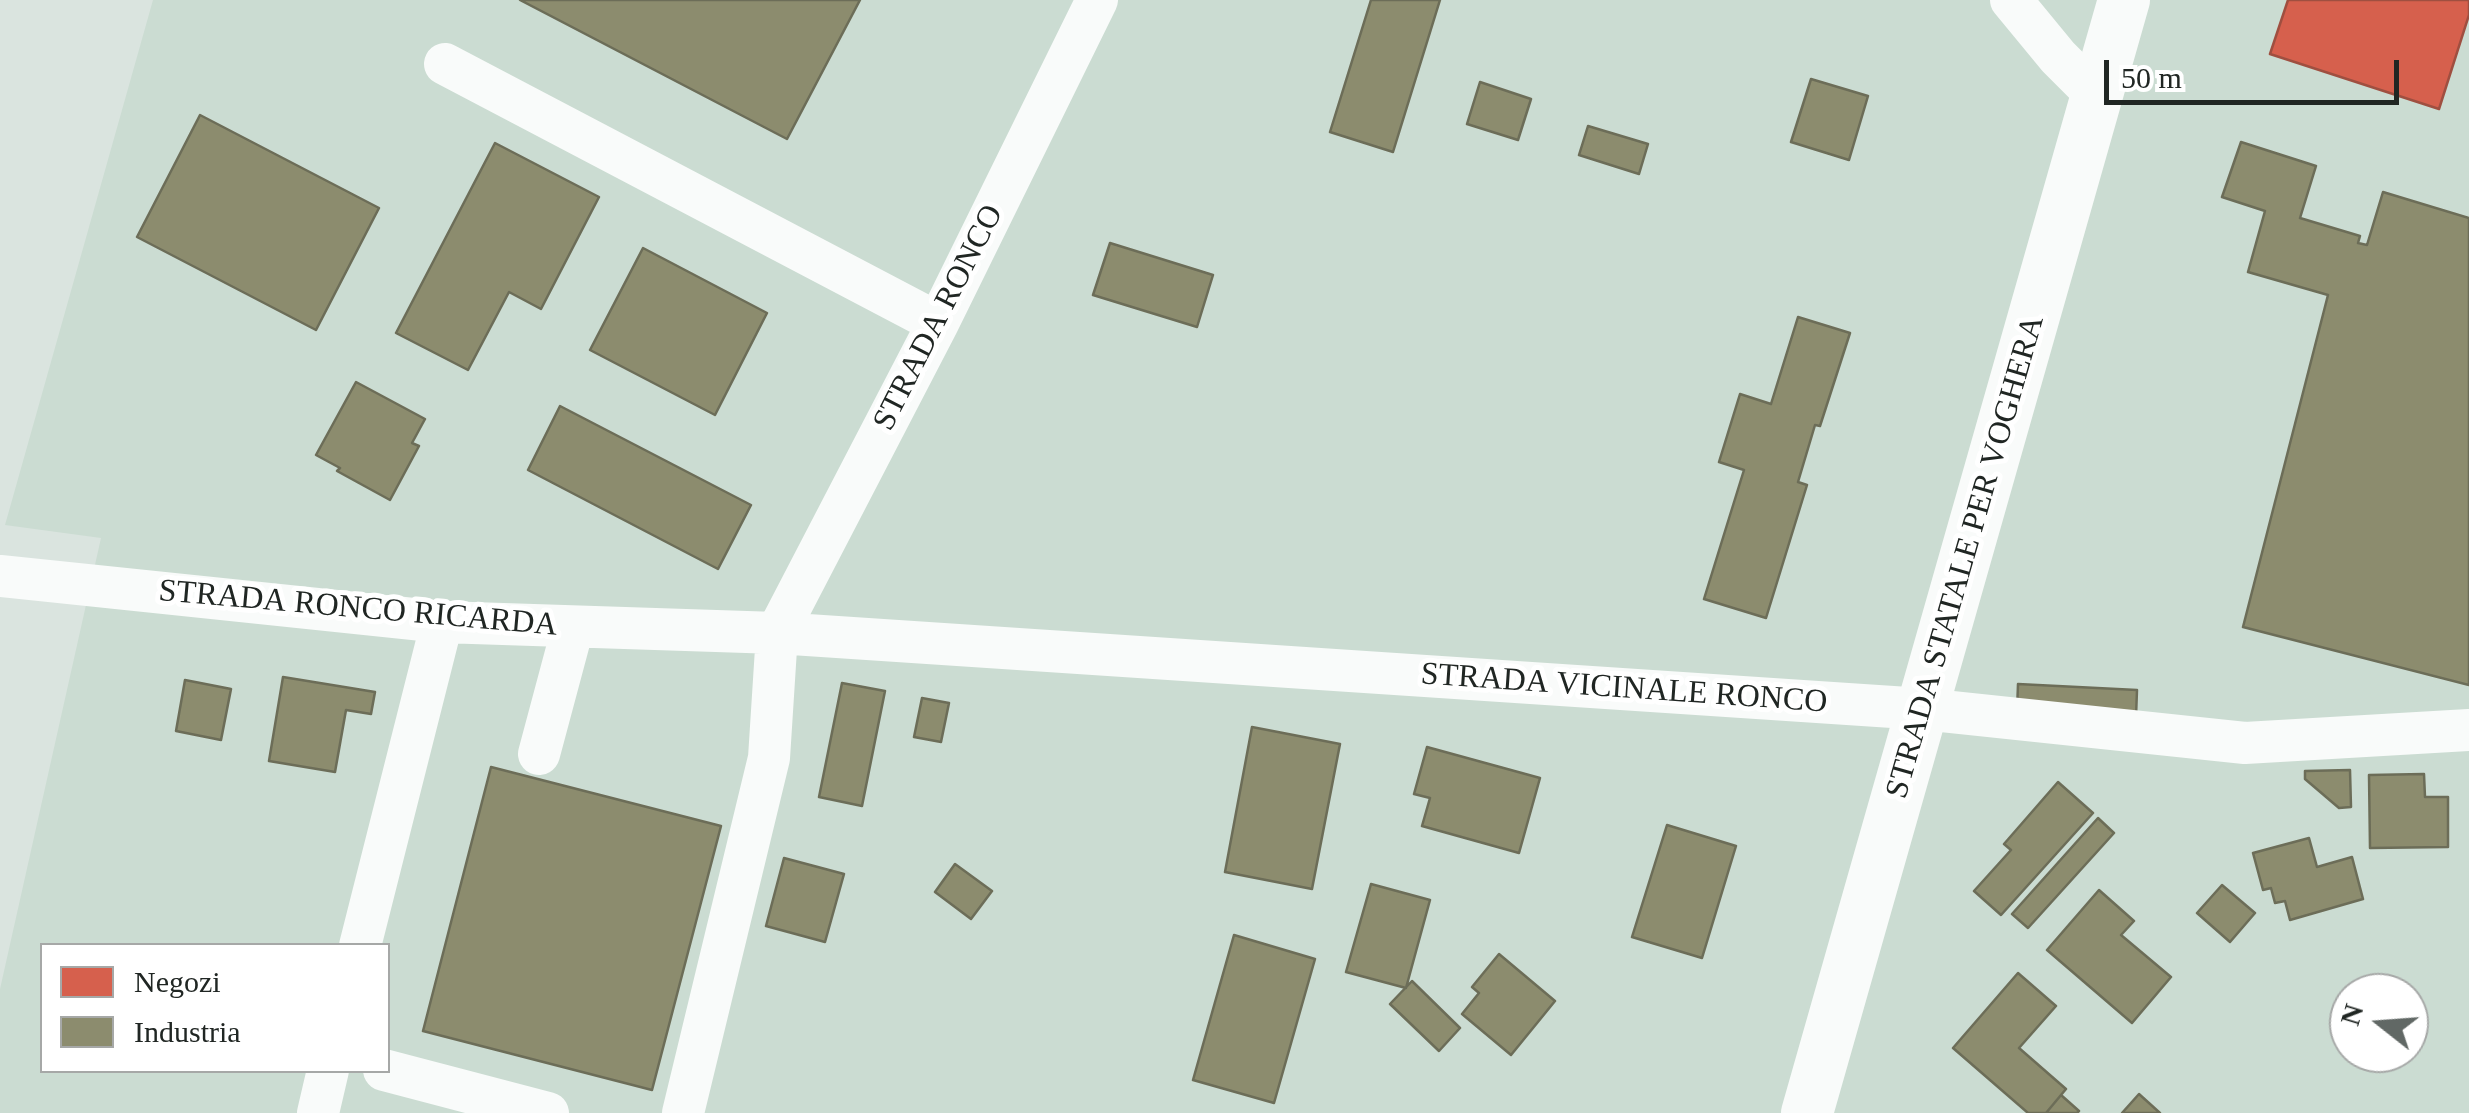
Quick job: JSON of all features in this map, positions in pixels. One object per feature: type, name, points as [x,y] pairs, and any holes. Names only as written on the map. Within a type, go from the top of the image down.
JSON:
[{"type":"main road","name":"STRADA STATALE PER VOGHERA","points":[[1807,1113],[2124,0]]},
{"type":"street","name":"STRADA RONCO","points":[[778,633],[938,323],[1097,0]]},
{"type":"street","points":[[2011,0],[2058,58],[2097,96]]},
{"type":"street","points":[[445,64],[938,323]]},
{"type":"street","name":"STRADA RONCO RICARDA","points":[[0,576],[442,622],[778,633]]},
{"type":"street","points":[[361,943],[442,622]]},
{"type":"street","points":[[539,754],[572,626]]},
{"type":"street","points":[[683,1113],[770,758],[778,633]]},
{"type":"street","name":"STRADA VICINALE RONCO","points":[[778,633],[1922,709],[2245,743],[2469,730]]},
{"type":"street","points":[[390,1072],[548,1113]]},
{"type":"street","points":[[318,1113],[327,1073]]},
{"type":"shaded area","points":[[153,0],[2469,0],[2469,1113],[0,1113],[0,989],[101,538],[5,525]]},
{"type":"building: Negozi","points":[[2288,0],[2469,0],[2469,15],[2439,109],[2270,54]]},
{"type":"building: Industria","points":[[520,0],[860,0],[787,139]]},
{"type":"building: Industria","points":[[1371,0],[1440,0],[1393,152],[1330,132]]},
{"type":"building: Industria","points":[[1811,79],[1868,96],[1849,160],[1791,142]]},
{"type":"building: Industria","points":[[1480,82],[1531,99],[1518,140],[1467,124]]},
{"type":"building: Industria","points":[[200,115],[379,208],[316,330],[137,237]]},
{"type":"building: Industria","points":[[1588,126],[1648,144],[1639,174],[1579,155]]},
{"type":"building: Industria","points":[[2241,142],[2316,166],[2300,218],[2360,236],[2358,243],[2367,245],[2383,192],[2469,218],[2469,685],[2243,627],[2328,295],[2248,272],[2265,211],[2222,197]]},
{"type":"building: Industria","points":[[495,143],[599,197],[541,309],[509,292],[468,370],[396,333]]},
{"type":"building: Industria","points":[[1110,243],[1213,275],[1197,327],[1093,295]]},
{"type":"building: Industria","points":[[643,248],[767,313],[715,415],[590,350]]},
{"type":"building: Industria","points":[[1798,317],[1850,333],[1798,482],[1807,485],[1766,618],[1704,599],[1744,470],[1719,462],[1740,394],[1771,404]]},
{"type":"building: Industria","points":[[356,382],[425,419],[412,443],[419,446],[390,500],[316,455]]},
{"type":"building: Industria","points":[[560,406],[751,505],[718,569],[528,470]]},
{"type":"building: Industria","points":[[283,677],[375,692],[371,714],[346,710],[335,772],[269,761]]},
{"type":"building: Industria","points":[[185,680],[231,689],[221,740],[176,731]]},
{"type":"building: Industria","points":[[842,683],[885,691],[862,806],[819,797]]},
{"type":"building: Industria","points":[[2018,684],[2137,690],[2136,717],[2017,711]]},
{"type":"building: Industria","points":[[922,698],[949,703],[941,742],[914,737]]},
{"type":"building: Industria","points":[[1252,727],[1340,744],[1312,889],[1225,872]]},
{"type":"building: Industria","points":[[1427,747],[1540,778],[1519,853],[1422,826],[1430,798],[1414,794]]},
{"type":"building: Industria","points":[[491,767],[721,826],[652,1090],[423,1031]]},
{"type":"building: Industria","points":[[2350,770],[2351,807],[2339,808],[2305,779],[2305,771]]},
{"type":"building: Industria","points":[[2424,774],[2425,797],[2448,797],[2448,847],[2370,848],[2369,775]]},
{"type":"building: Industria","points":[[2058,782],[2093,813],[2001,915],[1974,891],[2011,850],[2004,844]]},
{"type":"building: Industria","points":[[2098,818],[2114,833],[2028,928],[2012,914]]},
{"type":"building: Industria","points":[[1667,825],[1736,846],[1702,958],[1632,937]]},
{"type":"building: Industria","points":[[2309,838],[2317,867],[2352,857],[2363,899],[2290,920],[2285,901],[2275,903],[2271,888],[2263,890],[2253,853]]},
{"type":"building: Industria","points":[[784,858],[844,874],[825,942],[766,926]]},
{"type":"building: Industria","points":[[955,864],[992,891],[971,919],[935,892]]},
{"type":"building: Industria","points":[[1371,884],[1430,900],[1406,988],[1346,972]]},
{"type":"building: Industria","points":[[2222,885],[2255,913],[2230,942],[2197,913]]},
{"type":"building: Industria","points":[[2099,890],[2134,921],[2121,935],[2171,977],[2132,1023],[2047,950]]},
{"type":"building: Industria","points":[[1234,935],[1315,959],[1274,1103],[1193,1080]]},
{"type":"building: Industria","points":[[1499,954],[1555,1001],[1511,1055],[1462,1014],[1479,993],[1472,987]]},
{"type":"building: Industria","points":[[2018,973],[2056,1006],[2019,1048],[2066,1089],[2046,1113],[2028,1113],[1953,1048]]},
{"type":"building: Industria","points":[[1412,981],[1460,1028],[1439,1051],[1390,1004]]},
{"type":"building: Industria","points":[[2139,1094],[2160,1113],[2122,1113]]},
{"type":"building: Industria","points":[[2061,1095],[2079,1111],[2077,1113],[2046,1113]]}]
